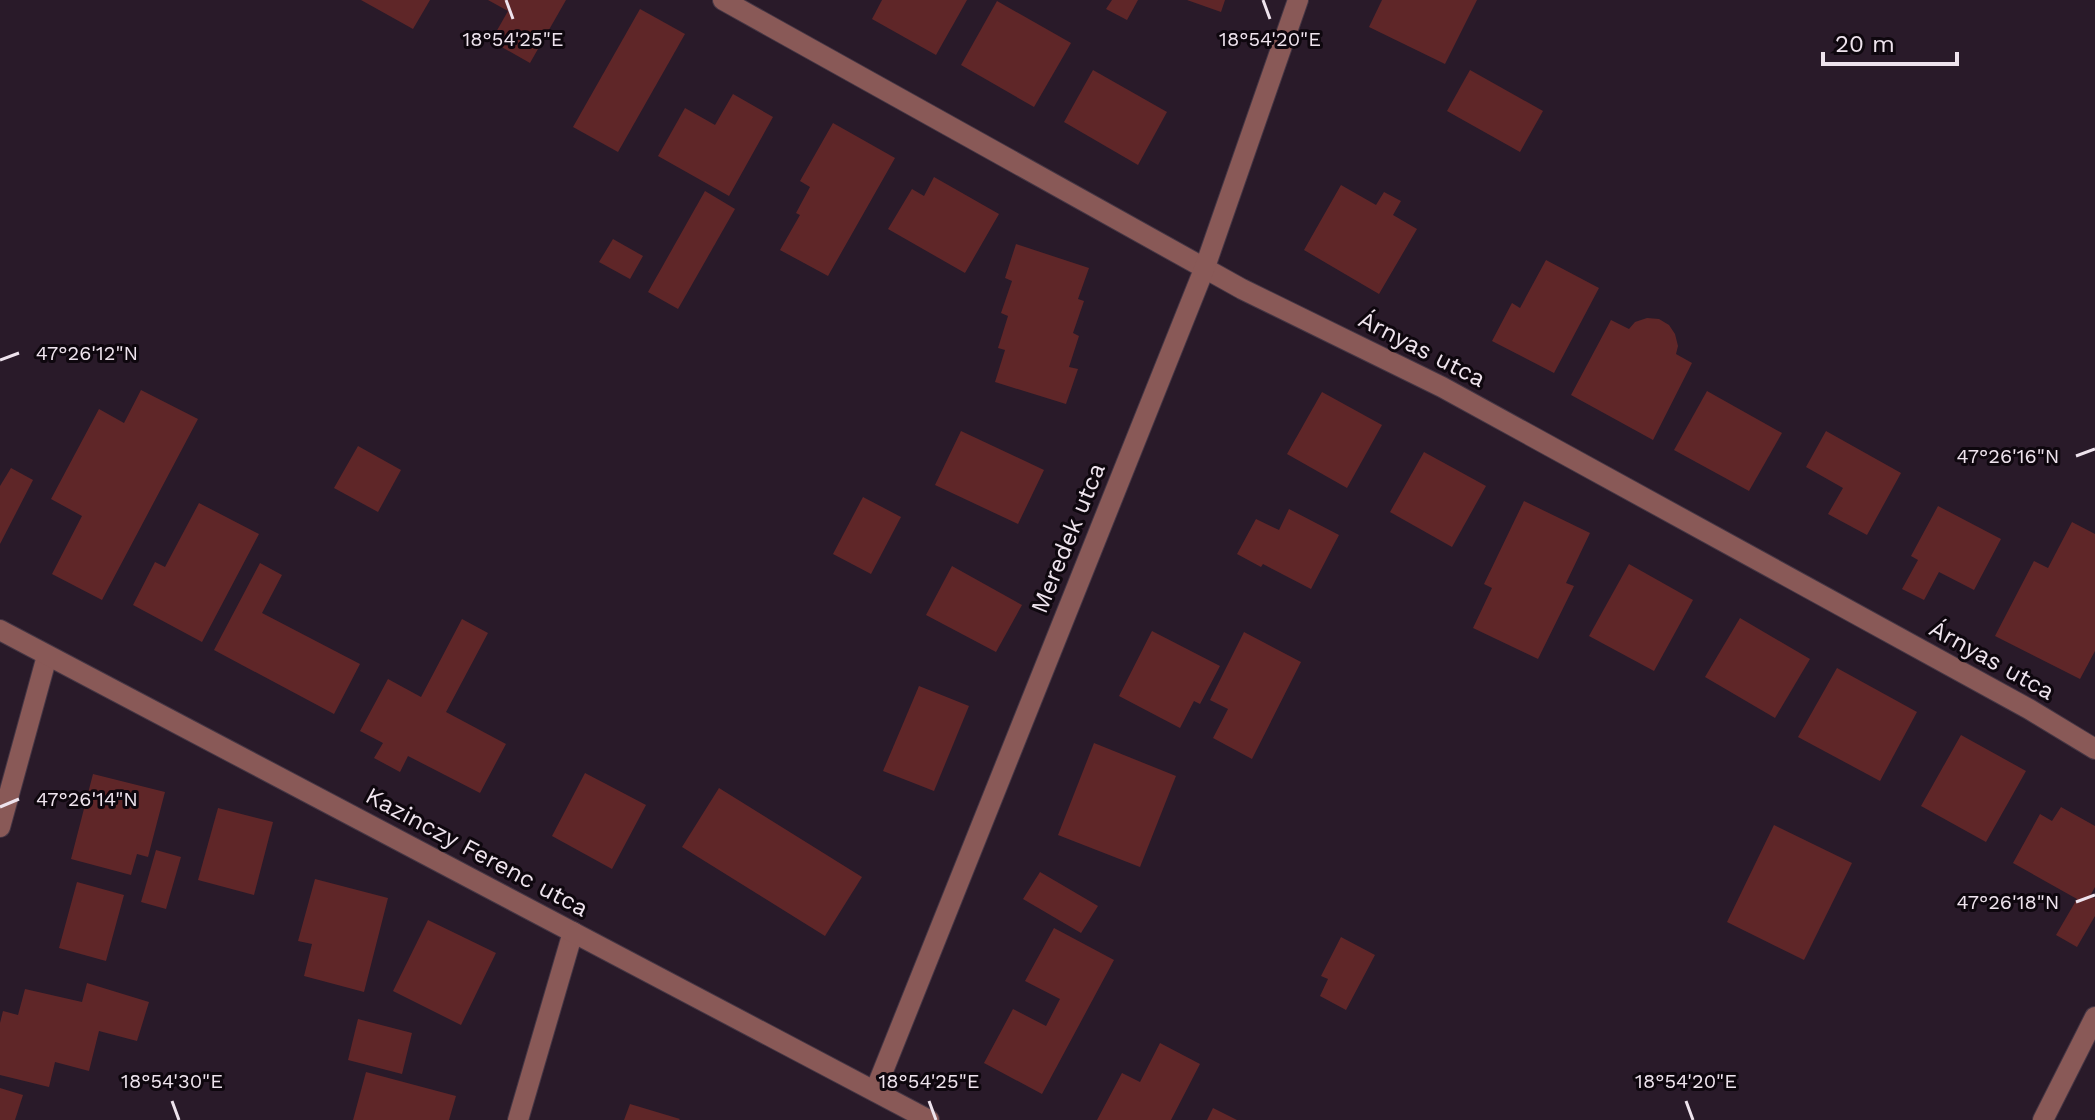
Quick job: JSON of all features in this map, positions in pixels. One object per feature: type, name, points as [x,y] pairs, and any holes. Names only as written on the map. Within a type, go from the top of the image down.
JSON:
[{"type":"street","name":"Árnyas utca","points":[[723,0],[1242,289],[1442,387],[2095,749]]},
{"type":"street","name":"Meredek utca","points":[[875,1091],[1205,267],[1298,0]]},
{"type":"street","name":"Kazinczy Ferenc utca","points":[[0,630],[929,1120]]},
{"type":"street","points":[[0,827],[47,656]]},
{"type":"street","points":[[518,1120],[573,932]]},
{"type":"street","points":[[2043,1120],[2095,1017]]},
{"type":"building","points":[[361,0],[430,0],[413,29]]},
{"type":"building","points":[[488,0],[566,0],[530,63],[491,41],[508,11]]},
{"type":"building","points":[[882,0],[967,0],[936,55],[872,19]]},
{"type":"building","points":[[1112,0],[1138,0],[1127,20],[1106,9]]},
{"type":"building","points":[[1187,0],[1225,0],[1221,12]]},
{"type":"building","points":[[1382,0],[1477,0],[1445,64],[1369,27]]},
{"type":"building","points":[[997,1],[1071,43],[1034,107],[961,65]]},
{"type":"building","points":[[640,9],[685,34],[618,152],[573,127]]},
{"type":"building","points":[[1093,70],[1167,112],[1138,165],[1064,122]]},
{"type":"building","points":[[1470,70],[1543,111],[1520,152],[1447,111]]},
{"type":"building","points":[[733,94],[773,117],[729,196],[658,156],[685,108],[715,125]]},
{"type":"building","points":[[833,123],[895,158],[828,276],[780,250],[800,215],[796,213],[810,187],[800,181]]},
{"type":"building","points":[[934,177],[999,214],[965,273],[888,229],[912,189],[924,196]]},
{"type":"building","points":[[1341,185],[1376,205],[1384,192],[1401,201],[1393,215],[1417,229],[1379,294],[1304,250]]},
{"type":"building","points":[[705,191],[735,209],[678,309],[648,292]]},
{"type":"building","points":[[613,239],[643,256],[630,279],[599,262]]},
{"type":"building","points":[[1016,244],[1089,268],[1078,299],[1084,301],[1073,333],[1079,336],[1069,367],[1078,369],[1066,404],[995,382],[1005,350],[998,348],[1008,316],[1001,313],[1012,281],[1005,278]]},
{"type":"building","points":[[1546,260],[1599,288],[1554,373],[1492,341],[1512,303],[1520,308]]},
{"type":"building","points":[[1647,318],[1659,319],[1669,325],[1678,346],[1676,354],[1692,363],[1653,440],[1571,395],[1611,320],[1629,329],[1635,322]]},
{"type":"building","points":[[141,390],[198,419],[102,600],[52,574],[82,516],[51,499],[99,409],[124,423]]},
{"type":"building","points":[[1707,391],[1782,433],[1749,491],[1674,450]]},
{"type":"building","points":[[1322,392],[1382,425],[1347,488],[1287,454]]},
{"type":"building","points":[[961,431],[1044,470],[1018,524],[935,485]]},
{"type":"building","points":[[1826,431],[1901,473],[1867,535],[1828,514],[1843,488],[1806,467]]},
{"type":"building","points":[[358,446],[401,470],[378,512],[334,488]]},
{"type":"building","points":[[1424,452],[1486,486],[1452,547],[1390,512]]},
{"type":"building","points":[[11,468],[33,480],[0,544],[0,486]]},
{"type":"building","points":[[863,497],[901,517],[871,574],[833,554]]},
{"type":"building","points":[[1524,501],[1590,533],[1566,583],[1574,586],[1538,659],[1473,628],[1492,588],[1484,584]]},
{"type":"building","points":[[199,503],[259,534],[202,642],[133,605],[155,562],[165,567]]},
{"type":"building","points":[[1938,506],[2001,539],[1974,590],[1939,572],[1924,600],[1902,589],[1918,560],[1911,556]]},
{"type":"building","points":[[1289,509],[1339,535],[1311,589],[1237,554],[1256,519],[1279,530]]},
{"type":"building","points":[[2072,522],[2095,534],[2095,651],[2080,679],[1995,636],[2034,561],[2048,568]]},
{"type":"building","points":[[260,563],[282,575],[262,613],[360,664],[334,714],[214,650]]},
{"type":"building","points":[[1629,564],[1693,600],[1654,671],[1589,636]]},
{"type":"building","points":[[952,566],[1022,605],[996,652],[926,615]]},
{"type":"building","points":[[1740,618],[1810,659],[1775,718],[1705,677]]},
{"type":"building","points":[[462,619],[488,633],[446,712],[506,744],[480,793],[408,756],[400,772],[374,758],[383,743],[360,731],[388,679],[421,697]]},
{"type":"building","points":[[1152,631],[1220,666],[1200,704],[1194,701],[1180,728],[1119,696]]},
{"type":"building","points":[[1244,632],[1301,662],[1252,759],[1213,738],[1228,709],[1210,700]]},
{"type":"building","points":[[1837,668],[1917,712],[1880,781],[1798,737]]},
{"type":"building","points":[[919,686],[969,706],[934,791],[883,771]]},
{"type":"building","points":[[1961,735],[2026,771],[1986,842],[1921,806]]},
{"type":"building","points":[[1094,743],[1176,776],[1140,867],[1058,835]]},
{"type":"building","points":[[585,773],[646,805],[612,869],[552,836]]},
{"type":"building","points":[[93,774],[165,792],[148,857],[137,854],[131,875],[71,859]]},
{"type":"building","points":[[719,788],[862,877],[825,936],[682,847]]},
{"type":"building","points":[[2061,807],[2095,826],[2095,887],[2090,896],[2095,898],[2095,916],[2077,947],[2056,935],[2077,899],[2013,863],[2040,814],[2052,821]]},
{"type":"building","points":[[218,808],[273,822],[254,895],[198,880]]},
{"type":"building","points":[[1774,825],[1852,863],[1804,960],[1727,922]]},
{"type":"building","points":[[156,850],[181,857],[166,909],[141,902]]},
{"type":"building","points":[[1040,872],[1098,906],[1081,933],[1023,899]]},
{"type":"building","points":[[315,879],[388,898],[364,992],[304,976],[312,944],[298,941]]},
{"type":"building","points":[[77,882],[124,895],[106,961],[59,948]]},
{"type":"building","points":[[428,920],[496,953],[461,1025],[393,991]]},
{"type":"building","points":[[1054,928],[1114,960],[1042,1094],[984,1063],[1013,1009],[1046,1026],[1060,999],[1025,981]]},
{"type":"building","points":[[1341,937],[1375,955],[1346,1010],[1320,996],[1328,979],[1321,976]]},
{"type":"building","points":[[87,983],[149,1002],[137,1041],[99,1031],[89,1071],[55,1062],[49,1087],[0,1075],[0,1023],[3,1011],[18,1015],[25,989],[82,1002]]},
{"type":"building","points":[[358,1019],[412,1033],[402,1074],[348,1060]]},
{"type":"building","points":[[1160,1043],[1200,1064],[1171,1120],[1097,1120],[1122,1073],[1140,1082]]},
{"type":"building","points":[[366,1072],[456,1096],[449,1120],[353,1120]]},
{"type":"building","points":[[0,1088],[23,1095],[15,1120],[0,1120]]},
{"type":"building","points":[[630,1104],[680,1119],[624,1120]]},
{"type":"building","points":[[1213,1108],[1237,1120],[1207,1120]]}]
